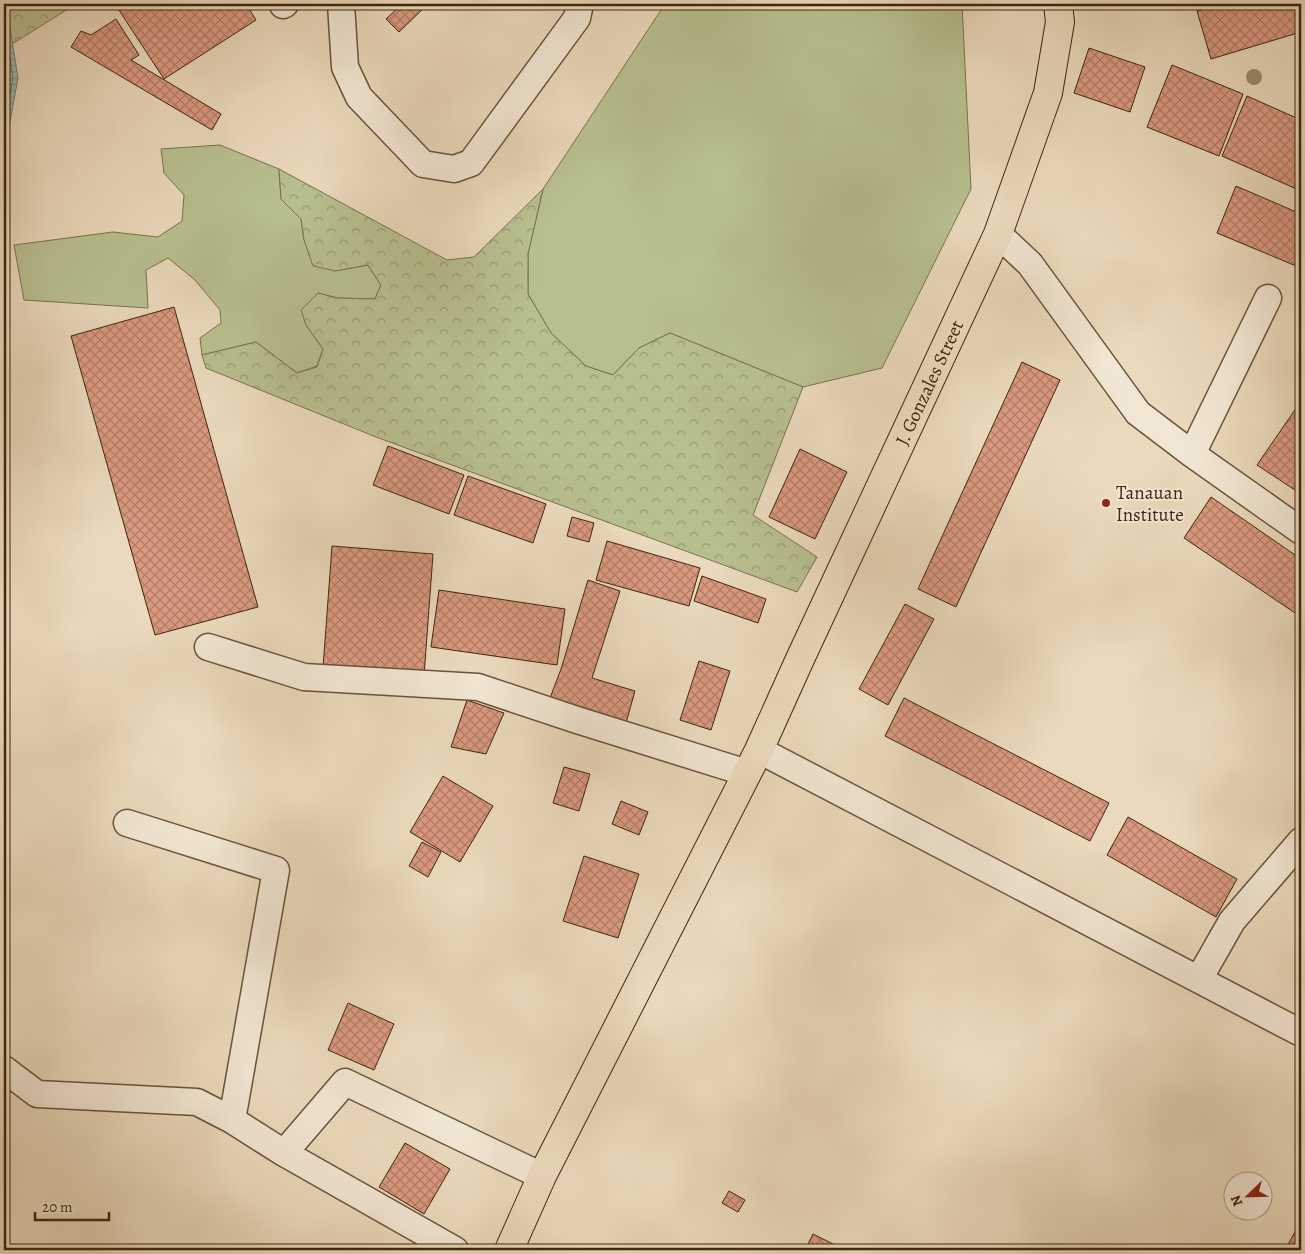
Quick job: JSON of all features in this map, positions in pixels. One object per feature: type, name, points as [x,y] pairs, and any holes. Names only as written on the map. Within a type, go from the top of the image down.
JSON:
[{"type":"main road","name":"J. Gonzales Street","points":[[509,1250],[542,1176],[753,762],[998,234],[1048,93],[1060,22],[1058,4]]},
{"type":"street","points":[[341,4],[345,67],[359,97],[423,164],[454,169],[471,163],[577,18],[580,4]]},
{"type":"street","points":[[998,234],[1030,264],[1138,413],[1192,454],[1301,531]]},
{"type":"street","points":[[1192,454],[1268,298]]},
{"type":"street","points":[[208,647],[304,677],[478,687],[577,720],[753,762],[1199,979],[1301,1033]]},
{"type":"street","points":[[127,823],[276,870],[232,1120]]},
{"type":"street","points":[[1199,979],[1232,921],[1301,841]]},
{"type":"street","points":[[4,1069],[37,1094],[197,1102],[232,1120],[455,1250]]},
{"type":"street","points":[[284,1152],[345,1082],[542,1176]]},
{"type":"green space","points":[[4,4],[76,4],[4,49]]},
{"type":"green space","points":[[665,4],[962,4],[971,189],[882,368],[803,387],[670,333],[639,348],[613,375],[586,366],[551,333],[528,294],[528,254],[543,189]]},
{"type":"green space","points":[[220,145],[279,169],[281,199],[301,219],[304,240],[335,271],[368,265],[381,285],[375,299],[337,298],[318,293],[306,325],[323,349],[317,366],[297,373],[256,342],[202,355],[200,338],[221,323],[220,310],[195,280],[168,258],[146,270],[148,308],[24,300],[14,245],[113,232],[158,237],[182,221],[184,195],[164,173],[161,149]]},
{"type":"green space","points":[[279,169],[447,260],[474,257],[543,189],[528,254],[528,294],[551,333],[586,366],[613,375],[639,348],[670,333],[803,387],[753,515],[817,557],[797,592],[376,437],[206,368],[202,355],[256,342],[297,373],[317,367],[323,349],[306,325],[301,310],[318,293],[337,298],[375,299],[381,285],[368,265],[335,271],[313,266],[304,240],[301,219],[281,199]]},
{"type":"water","points":[[4,5],[8,16],[18,78],[4,154]]},
{"type":"building","points":[[115,4],[246,4],[256,20],[164,79]]},
{"type":"building","points":[[402,4],[428,4],[399,32],[386,19]]},
{"type":"building","points":[[1221,4],[1301,4],[1301,32],[1211,59],[1197,11]]},
{"type":"building","points":[[116,19],[139,55],[131,60],[221,114],[212,130],[71,47],[81,31],[91,35]]},
{"type":"building","points":[[1089,48],[1145,67],[1130,112],[1074,93]]},
{"type":"building","points":[[1172,65],[1243,94],[1219,156],[1147,127]]},
{"type":"building","points":[[1247,96],[1301,120],[1301,191],[1222,156]]},
{"type":"building","points":[[1236,186],[1301,214],[1301,268],[1217,233]]},
{"type":"building","points":[[174,307],[258,607],[155,635],[71,336]]},
{"type":"building","points":[[1022,362],[1060,380],[956,607],[918,589]]},
{"type":"building","points":[[1301,401],[1301,494],[1257,465]]},
{"type":"building","points":[[388,446],[464,475],[449,514],[373,485]]},
{"type":"building","points":[[800,449],[847,472],[815,539],[769,517]]},
{"type":"building","points":[[468,476],[546,504],[533,543],[454,515]]},
{"type":"building","points":[[1211,497],[1301,559],[1301,617],[1184,538]]},
{"type":"building","points":[[572,517],[594,523],[589,542],[567,536]]},
{"type":"building","points":[[607,541],[700,568],[689,606],[596,580]]},
{"type":"building","points":[[332,546],[433,554],[424,676],[323,668]]},
{"type":"building","points":[[702,576],[766,599],[758,623],[694,601]]},
{"type":"building","points":[[588,580],[620,591],[592,678],[635,691],[624,730],[547,706],[561,669]]},
{"type":"building","points":[[439,590],[565,609],[557,665],[431,647]]},
{"type":"building","points":[[905,604],[934,619],[888,705],[859,689]]},
{"type":"building","points":[[699,661],[730,671],[711,730],[680,720]]},
{"type":"building","points":[[904,698],[1109,803],[1090,841],[885,736]]},
{"type":"building","points":[[467,700],[504,713],[486,754],[451,747]]},
{"type":"building","points":[[564,767],[590,774],[579,811],[553,803]]},
{"type":"building","points":[[443,776],[493,806],[460,862],[410,832]]},
{"type":"building","points":[[621,801],[648,812],[639,835],[612,824]]},
{"type":"building","points":[[1128,817],[1237,879],[1216,917],[1107,855]]},
{"type":"building","points":[[422,842],[441,852],[428,877],[409,866]]},
{"type":"building","points":[[584,856],[639,874],[618,938],[563,921]]},
{"type":"building","points":[[348,1003],[394,1024],[374,1070],[328,1050]]},
{"type":"building","points":[[405,1143],[450,1169],[424,1214],[379,1187]]},
{"type":"building","points":[[729,1191],[745,1200],[738,1212],[722,1203]]},
{"type":"building","points":[[1301,1221],[1301,1250],[1285,1250]]},
{"type":"building","points":[[813,1234],[845,1250],[805,1250]]},
{"type":"building","points":[[853,1244],[869,1250],[851,1250]]},
{"type":"place","name":"Tanauan Institute","points":[[1106,503]]}]
